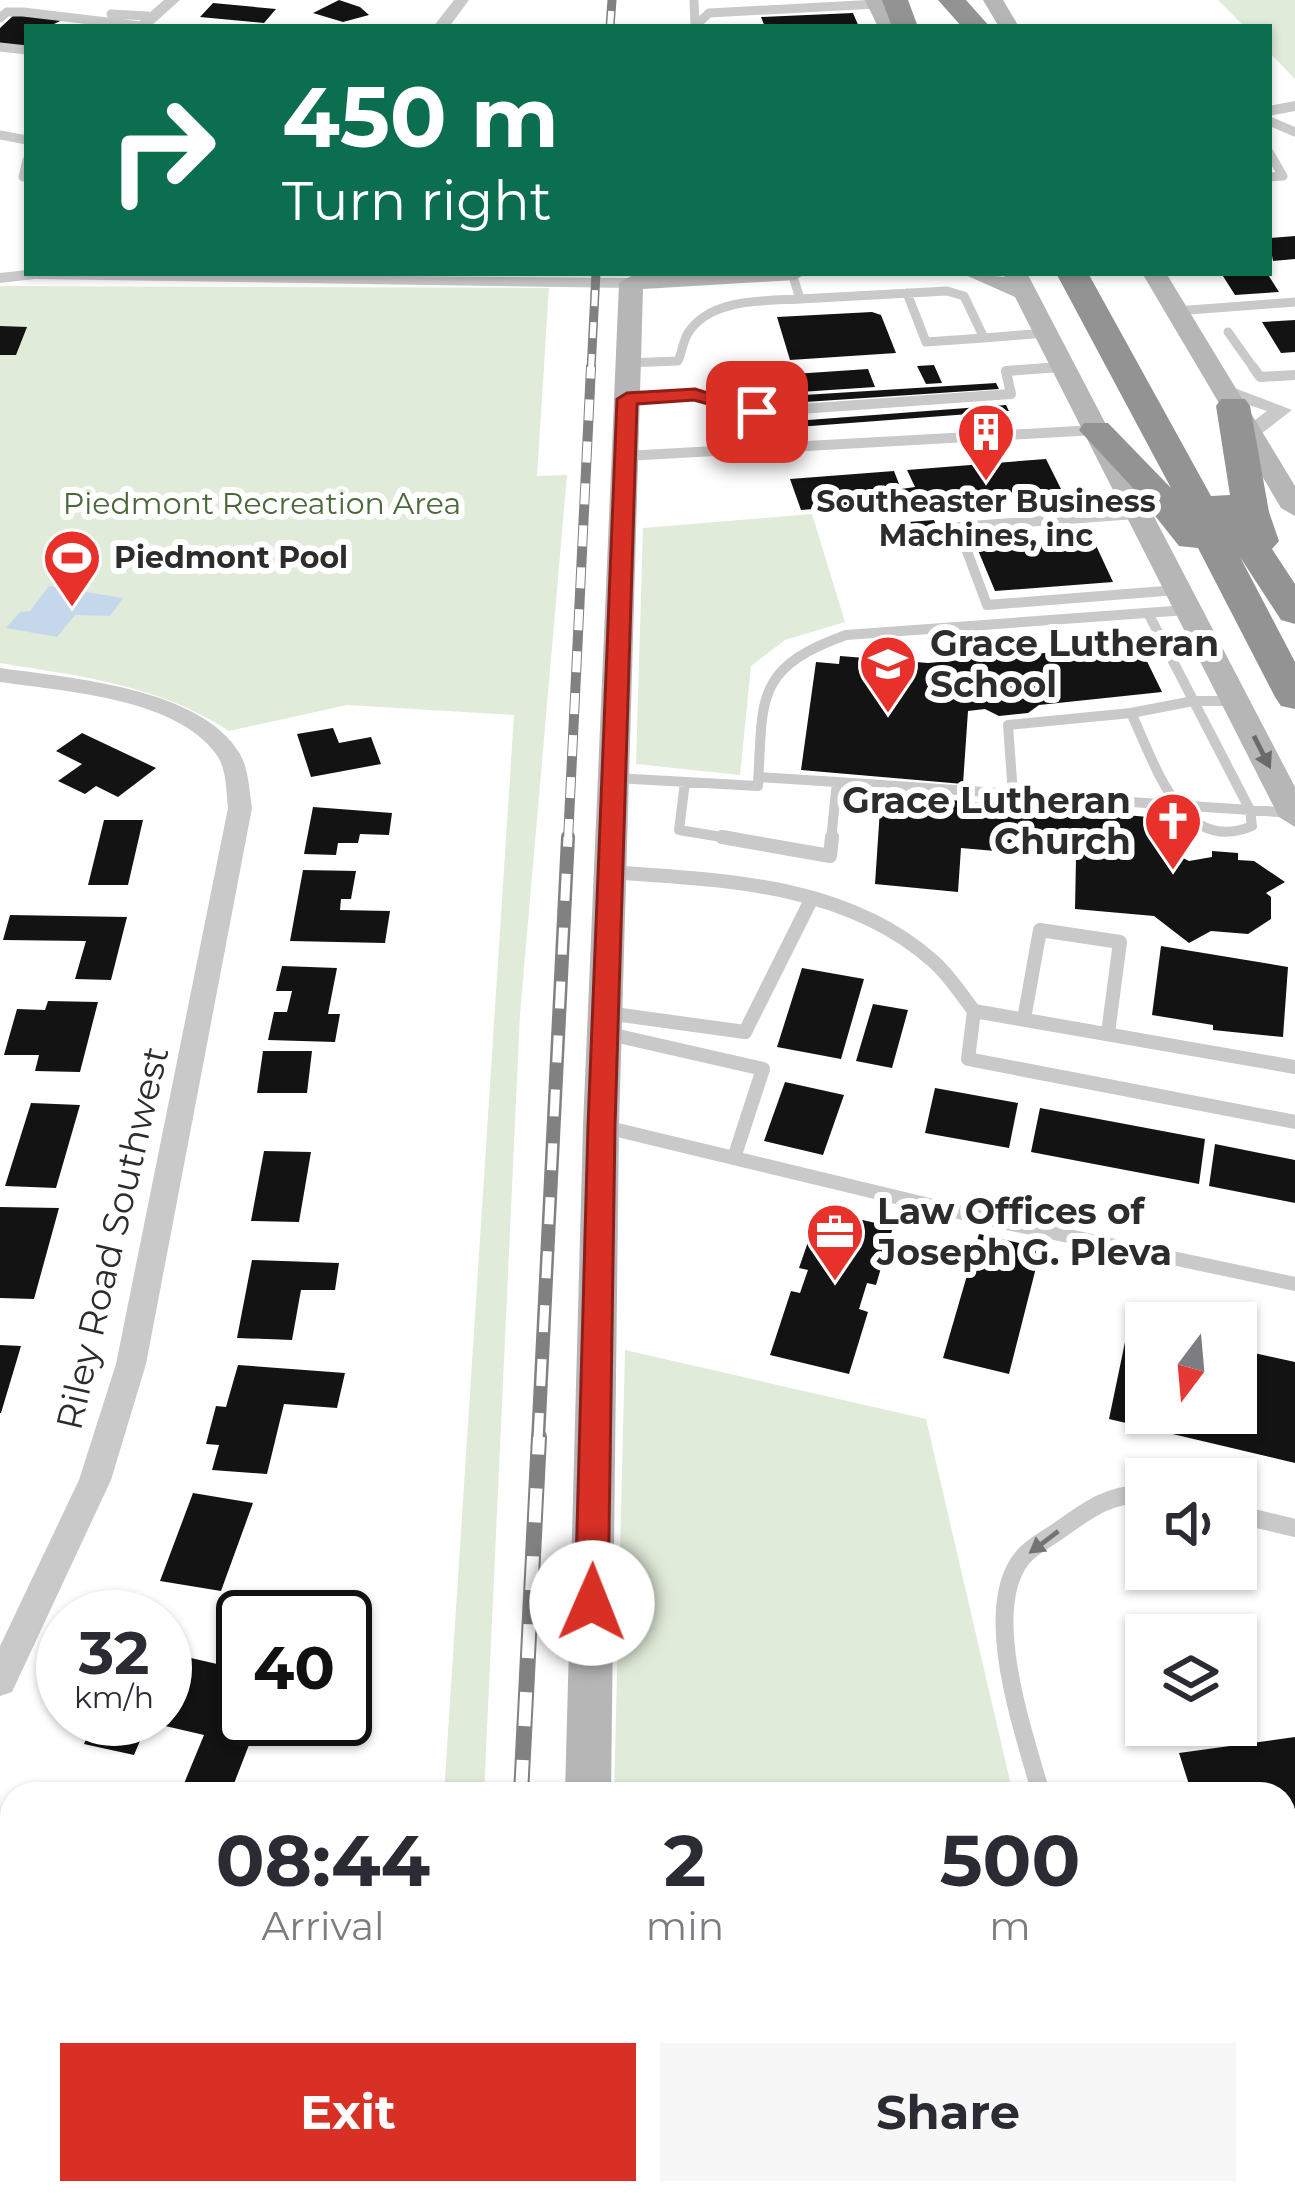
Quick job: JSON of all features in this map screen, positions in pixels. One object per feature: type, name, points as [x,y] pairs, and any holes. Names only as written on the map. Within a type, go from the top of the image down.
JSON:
[{"type":"highway","points":[[949,0],[974,24]]},
{"type":"highway","points":[[882,1],[902,24]]},
{"type":"highway","points":[[1074,276],[1180,468],[1271,598]]},
{"type":"highway","points":[[1099,276],[1271,598]]},
{"type":"highway","points":[[1236,410],[1251,512],[1295,697]]},
{"type":"highway","points":[[1096,430],[1271,598]]},
{"type":"street","points":[[143,23],[173,0]]},
{"type":"street","points":[[443,24],[462,0]]},
{"type":"street","points":[[481,276],[702,280],[754,276]]},
{"type":"street","points":[[987,276],[1019,283],[1294,815]]},
{"type":"street","points":[[1156,276],[1295,508]]},
{"type":"street","points":[[587,1782],[602,1126],[628,365],[646,279]]},
{"type":"street","points":[[628,365],[702,280]]},
{"type":"street","points":[[1236,410],[1288,410]]},
{"type":"street","points":[[1236,410],[1288,410]]},
{"type":"street","name":"Riley Road Southwest","points":[[0,675],[147,703],[208,728],[232,758],[240,808],[130,1364],[95,1480],[0,1681]]},
{"type":"lane","points":[[17,0],[14,3],[143,23]]},
{"type":"lane","points":[[697,24],[709,13],[882,1]]},
{"type":"lane","points":[[0,18],[7,12],[22,12],[143,23]]},
{"type":"lane","points":[[1272,157],[1283,176],[1272,177]]},
{"type":"lane","points":[[794,276],[800,299]]},
{"type":"lane","points":[[628,365],[678,361],[685,337],[716,311],[742,303],[947,291],[964,296],[983,338]]},
{"type":"lane","points":[[907,293],[926,342],[1045,333]]},
{"type":"lane","points":[[1176,311],[1295,302]]},
{"type":"lane","points":[[1228,332],[1260,377],[1295,375]]},
{"type":"lane","points":[[628,365],[695,394],[757,412],[1011,394],[1006,371],[1063,368]]},
{"type":"lane","points":[[625,456],[1096,430]]},
{"type":"lane","points":[[1136,514],[958,527],[987,605],[1182,600]]},
{"type":"lane","points":[[614,778],[758,786],[766,687],[776,668],[802,648],[846,635],[1148,613],[1182,600]]},
{"type":"lane","points":[[1131,713],[1180,806],[1202,833],[1238,836],[1252,826],[1250,810],[1148,613]]},
{"type":"lane","points":[[1013,794],[1007,724],[1131,713],[1193,701],[1235,701]]},
{"type":"lane","points":[[758,777],[1294,815]]},
{"type":"lane","points":[[685,782],[680,830],[830,856],[837,782]]},
{"type":"lane","points":[[611,872],[693,878],[812,898],[891,930],[933,961],[974,1011],[1295,1067]]},
{"type":"lane","points":[[605,1023],[745,1032],[812,898]]},
{"type":"lane","points":[[1024,1019],[1040,930],[1120,942],[1108,1034]]},
{"type":"lane","points":[[974,1011],[968,1059],[1295,1122]]},
{"type":"lane","points":[[605,1023],[763,1069],[734,1158]]},
{"type":"lane","points":[[602,1126],[979,1217],[1295,1284]]},
{"type":"lane","points":[[1038,1782],[1008,1671],[1008,1594],[1020,1560],[1096,1503],[1125,1492]]},
{"type":"lane","points":[[1257,1519],[1295,1528]]},
{"type":"green space","points":[[1218,0],[1295,0],[1295,79],[1272,55],[1272,24],[1242,24]]},
{"type":"green space","name":"Piedmont Recreation Area","points":[[0,286],[549,288],[537,476],[567,475],[520,1014],[485,1782],[445,1782],[514,715],[347,705],[229,731],[147,693],[0,663]]},
{"type":"green space","points":[[812,514],[845,622],[785,640],[751,666],[740,775],[636,764],[643,528]]},
{"type":"green space","points":[[625,1350],[926,1419],[1010,1782],[614,1782]]},
{"type":"water","points":[[49,586],[123,598],[110,616],[75,615],[57,637],[6,628],[20,612],[30,611]]},
{"type":"building","points":[[339,0],[369,15],[343,22],[313,13]]},
{"type":"building","points":[[213,3],[276,9],[264,23],[200,17]]},
{"type":"building","points":[[853,13],[858,24],[764,24],[761,17]]},
{"type":"building","points":[[15,14],[64,19],[54,24],[24,24],[24,48],[0,45],[0,28]]},
{"type":"building","points":[[1295,236],[1295,259],[1273,261],[1272,238]]},
{"type":"building","points":[[1223,276],[1269,276],[1279,292],[1235,295]]},
{"type":"building","points":[[881,315],[896,353],[790,360],[777,317]]},
{"type":"building","points":[[1295,320],[1295,352],[1281,353],[1262,322]]},
{"type":"building","points":[[0,326],[27,327],[16,355],[0,355]]},
{"type":"building","points":[[934,365],[942,383],[926,384],[917,366]]},
{"type":"building","points":[[868,369],[875,387],[785,393],[779,375]]},
{"type":"building","points":[[996,383],[999,389],[790,403],[788,396]]},
{"type":"building","points":[[1006,405],[1009,411],[797,427],[795,421]]},
{"type":"building","name":"Southeaster Business Machines, inc","points":[[1046,459],[1061,489],[921,500],[918,494],[904,495],[906,502],[801,510],[790,479],[894,471],[901,489],[915,487],[907,470]]},
{"type":"building","points":[[934,520],[940,535],[902,538],[896,523]]},
{"type":"building","points":[[1093,539],[1113,582],[995,591],[975,543]]},
{"type":"building","name":"Grace Lutheran School","points":[[1140,647],[1162,692],[1039,705],[1028,713],[999,716],[985,709],[968,711],[963,784],[801,770],[816,662],[839,664],[840,656],[928,663],[972,659],[970,653],[1030,648],[1033,654]]},
{"type":"building","points":[[333,728],[339,743],[371,737],[381,764],[311,777],[297,734]]},
{"type":"building","points":[[82,733],[156,768],[118,797],[96,786],[85,794],[58,781],[82,764],[56,751]]},
{"type":"building","name":"Grace Lutheran Church","points":[[881,794],[1160,818],[1161,847],[1189,861],[1212,857],[1212,851],[1238,853],[1238,860],[1254,861],[1285,882],[1266,893],[1271,897],[1271,919],[1248,934],[1211,931],[1189,943],[1154,916],[1075,909],[1076,858],[961,848],[958,892],[875,884]]},
{"type":"building","points":[[313,807],[392,813],[389,835],[360,834],[358,843],[338,843],[336,855],[304,854]]},
{"type":"building","points":[[104,820],[143,820],[128,885],[88,885]]},
{"type":"building","points":[[303,870],[356,871],[351,899],[341,899],[340,910],[390,911],[385,943],[290,941]]},
{"type":"building","points":[[10,915],[127,917],[111,980],[75,979],[86,941],[3,940]]},
{"type":"building","points":[[1161,946],[1288,967],[1283,1037],[1213,1030],[1213,1025],[1152,1015]]},
{"type":"building","points":[[282,966],[337,968],[328,1014],[340,1014],[335,1042],[268,1040],[274,1012],[287,1012],[292,991],[276,991]]},
{"type":"building","points":[[802,968],[864,979],[841,1059],[777,1047]]},
{"type":"building","points":[[48,1001],[98,1002],[80,1072],[35,1071],[39,1055],[4,1055],[17,1009],[45,1010]]},
{"type":"building","points":[[873,1004],[908,1010],[892,1068],[856,1061]]},
{"type":"building","points":[[263,1051],[312,1051],[307,1093],[257,1093]]},
{"type":"building","points":[[785,1082],[844,1095],[823,1155],[764,1141]]},
{"type":"building","points":[[935,1088],[1018,1103],[1009,1148],[925,1133]]},
{"type":"building","points":[[31,1103],[80,1105],[56,1188],[5,1186]]},
{"type":"building","points":[[1040,1108],[1205,1139],[1199,1184],[1031,1152]]},
{"type":"building","points":[[1215,1144],[1295,1160],[1295,1203],[1209,1186]]},
{"type":"building","points":[[264,1151],[311,1152],[299,1222],[251,1221]]},
{"type":"building","points":[[0,1207],[59,1208],[34,1299],[0,1298]]},
{"type":"building","points":[[819,1210],[893,1227],[876,1285],[867,1283],[859,1309],[868,1312],[849,1374],[770,1355],[791,1291],[800,1293],[808,1270],[799,1268]]},
{"type":"building","points":[[979,1234],[1041,1248],[1009,1374],[943,1358]]},
{"type":"building","points":[[252,1260],[339,1263],[335,1290],[301,1290],[292,1340],[237,1338]]},
{"type":"building","points":[[1125,1342],[1125,1423],[1109,1419]]},
{"type":"building","points":[[0,1345],[21,1346],[1,1413],[0,1413]]},
{"type":"building","points":[[1257,1354],[1295,1362],[1295,1463],[1172,1434],[1257,1434]]},
{"type":"building","points":[[238,1365],[345,1373],[337,1408],[284,1404],[267,1474],[212,1470],[219,1445],[206,1444],[216,1406],[226,1407]]},
{"type":"building","points":[[193,1493],[253,1503],[221,1590],[160,1581]]},
{"type":"building","points":[[192,1658],[216,1664],[216,1746],[249,1746],[235,1782],[185,1782],[204,1735],[192,1732]]},
{"type":"building","points":[[1295,1737],[1295,1782],[1188,1782],[1179,1753],[1257,1746],[1257,1742]]},
{"type":"building","points":[[93,1746],[138,1746],[134,1755]]},
{"type":"railway","points":[[610,24],[612,0]]},
{"type":"railway","points":[[591,370],[596,276]]},
{"type":"railway","points":[[568,840],[591,367]]},
{"type":"railway","points":[[538,1440],[568,837]]},
{"type":"railway","points":[[522,1782],[539,1437]]},
{"type":"place","name":"Southeaster Business Machines, inc","points":[[986,483]]},
{"type":"place","name":"Piedmont Pool","points":[[72,609]]},
{"type":"place","name":"Grace Lutheran School","points":[[888,715]]},
{"type":"place","name":"Grace Lutheran Church","points":[[1173,872]]},
{"type":"place","name":"Law Offices of Joseph G. Pleva","points":[[835,1283]]},
{"type":"route","points":[[592,1603],[602,1126],[627,399],[695,394],[757,412]]}]
